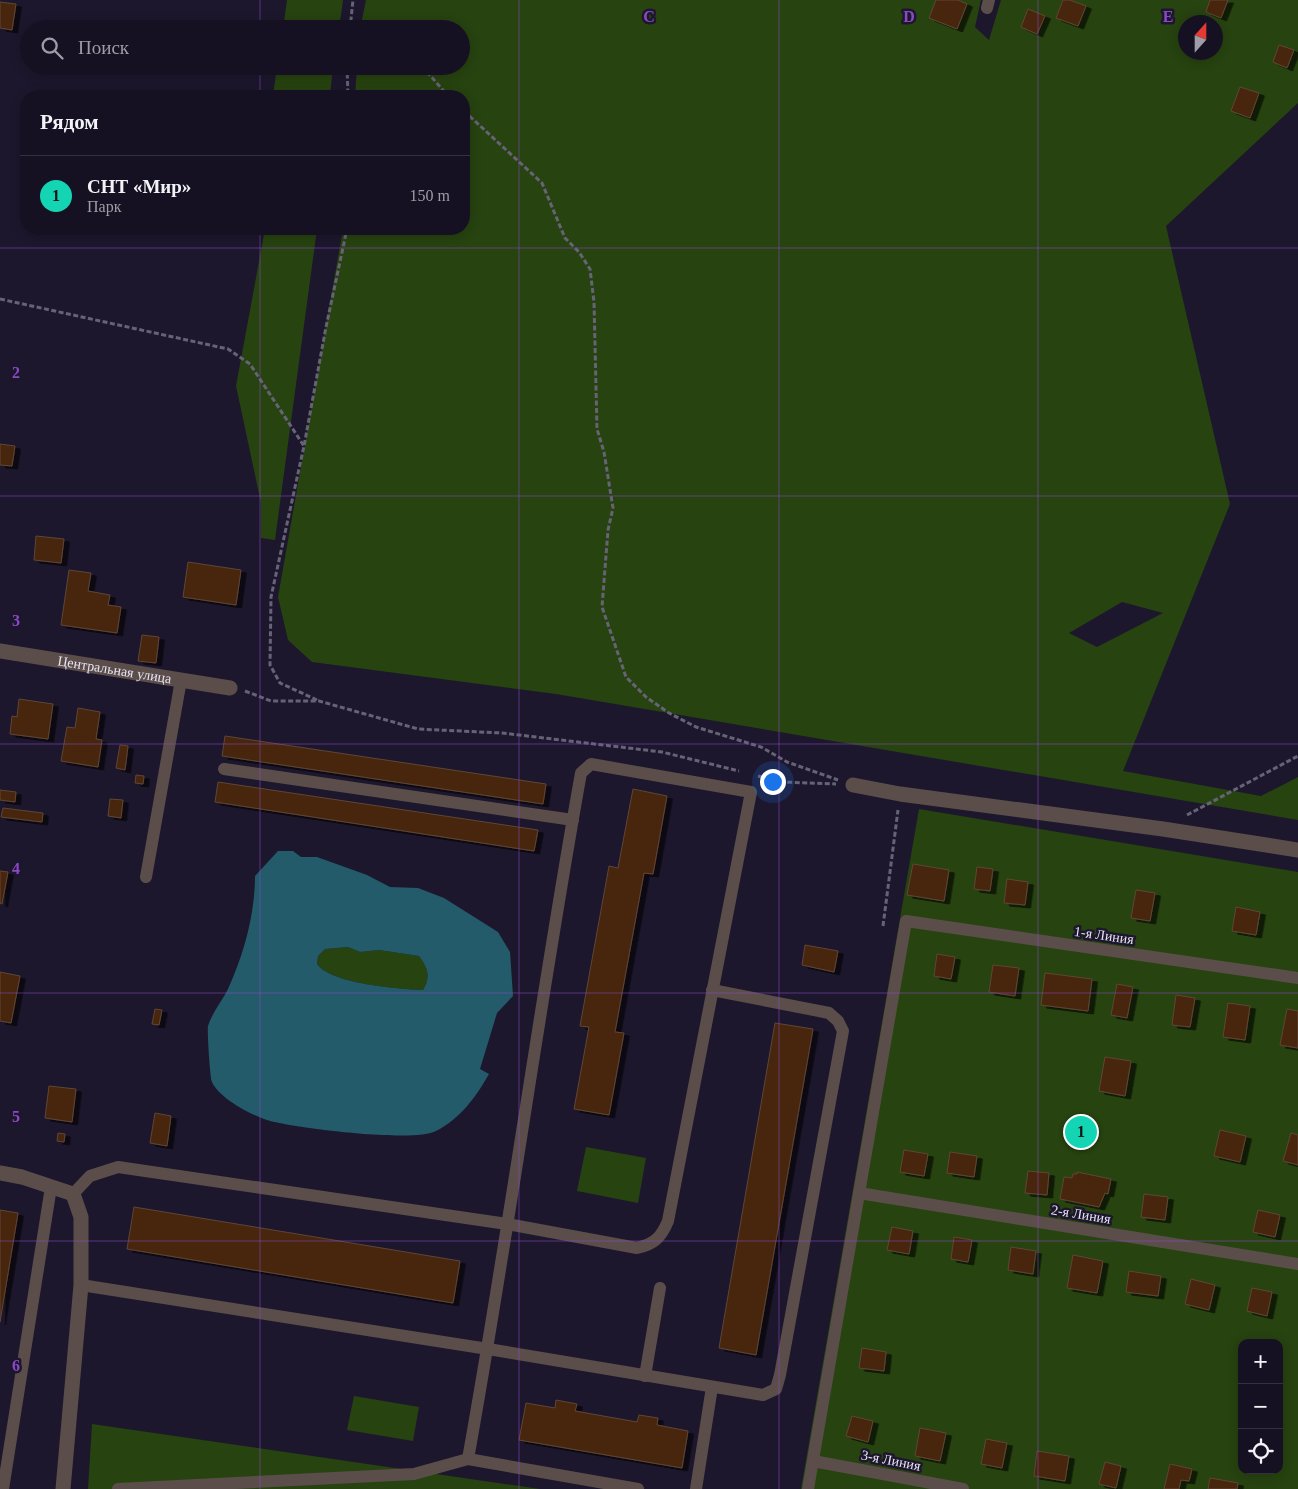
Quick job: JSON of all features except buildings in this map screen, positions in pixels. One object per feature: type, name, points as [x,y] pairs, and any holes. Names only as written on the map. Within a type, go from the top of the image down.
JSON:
[{"type":"street","name":"Центральная улица","points":[[0,651],[230,688]]},
{"type":"street","points":[[853,785],[900,794],[1163,829],[1298,850]]},
{"type":"street","points":[[0,1173],[22,1177],[73,1194],[81,1217],[81,1285],[64,1489]]},
{"type":"lane","points":[[146,877],[182,680]]},
{"type":"lane","points":[[73,1194],[90,1176],[118,1167],[507,1224],[637,1248],[650,1245],[662,1236],[668,1222],[751,792],[591,764],[581,773],[507,1224],[488,1349],[468,1459]]},
{"type":"lane","points":[[224,769],[573,820]]},
{"type":"lane","name":"1-я Линия","points":[[859,1193],[906,921],[1298,978]]},
{"type":"lane","points":[[81,1285],[488,1349],[763,1395],[776,1389],[844,1031],[838,1020],[829,1013],[712,990]]},
{"type":"lane","points":[[3,1489],[51,1187]]},
{"type":"lane","points":[[808,1489],[859,1193]]},
{"type":"lane","name":"2-я Линия","points":[[859,1193],[1298,1264]]},
{"type":"lane","points":[[645,1376],[660,1288]]},
{"type":"lane","points":[[696,1489],[712,1387]]},
{"type":"lane","points":[[118,1489],[414,1474],[468,1459],[638,1489]]},
{"type":"lane","name":"3-я Линия","points":[[813,1461],[963,1489]]},
{"type":"path","points":[[351,20],[353,0]]},
{"type":"path","points":[[347,75],[348,90]]},
{"type":"path","points":[[430,75],[443,90]]},
{"type":"path","points":[[470,117],[542,183],[565,238],[579,252],[590,269],[594,302],[597,429],[604,452],[613,508],[608,530],[602,607],[626,677],[646,697],[669,714],[696,727],[733,736],[761,747],[787,762],[853,785]]},
{"type":"path","points":[[346,235],[304,446],[271,597],[270,665],[280,683],[319,701],[418,729],[502,733],[662,752],[746,773]]},
{"type":"path","points":[[0,300],[228,349],[250,364],[304,446]]},
{"type":"path","points":[[230,688],[242,690],[271,701],[319,701]]},
{"type":"path","points":[[1163,829],[1298,756]]},
{"type":"path","points":[[755,775],[783,782],[853,785]]},
{"type":"path","points":[[883,926],[900,794]]},
{"type":"green space","points":[[287,0],[343,0],[340,20],[284,20]]},
{"type":"green space","points":[[366,0],[981,0],[975,27],[989,40],[1001,0],[1298,0],[1298,103],[1166,226],[1230,504],[1123,771],[1261,796],[1298,777],[1298,820],[556,694],[312,662],[288,640],[278,597],[342,235],[470,235],[470,90],[355,90],[356,75],[470,75],[470,20],[362,20]],"holes":[[[1122,602],[1163,613],[1097,647],[1069,633]]]},
{"type":"green space","points":[[276,75],[332,75],[331,90],[274,90]]},
{"type":"green space","points":[[264,235],[316,235],[275,540],[261,538],[261,503],[236,386]]},
{"type":"green space","points":[[919,809],[1298,872],[1298,1489],[801,1489]]},
{"type":"green space","points":[[348,947],[360,952],[379,950],[419,956],[425,964],[428,976],[423,990],[383,987],[350,981],[325,971],[317,964],[318,956],[325,949]]},
{"type":"green space","points":[[586,1147],[646,1158],[638,1203],[577,1191]]},
{"type":"green space","points":[[354,1396],[419,1407],[413,1441],[347,1430]]},
{"type":"green space","points":[[92,1424],[540,1489],[88,1489]]},
{"type":"water","points":[[278,851],[293,851],[301,857],[317,857],[367,875],[390,887],[418,888],[444,898],[498,932],[510,952],[513,996],[497,1013],[480,1069],[489,1074],[473,1099],[453,1120],[436,1131],[404,1135],[353,1133],[301,1127],[267,1120],[253,1114],[228,1100],[216,1088],[212,1082],[210,1072],[208,1026],[228,989],[244,948],[251,919],[255,876]],"holes":[[[348,947],[360,952],[379,950],[419,956],[425,965],[428,977],[423,990],[383,987],[350,981],[325,971],[317,964],[318,956],[325,949]]]},
{"type":"place","name":"СНТ «Мир»","points":[[1081,1132]]}]
